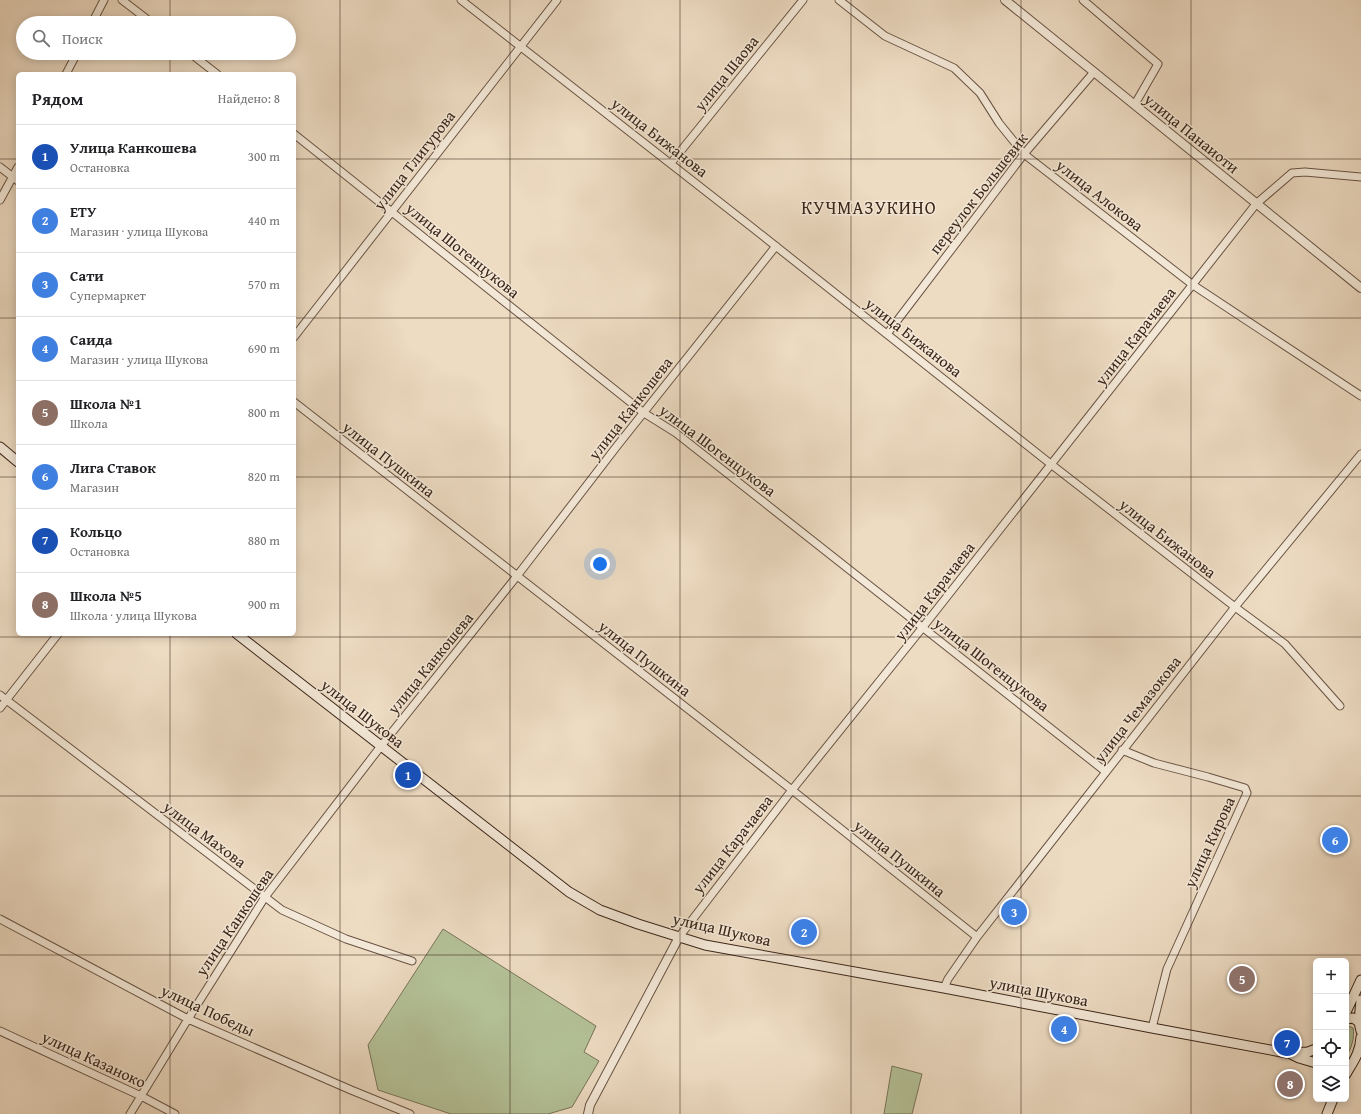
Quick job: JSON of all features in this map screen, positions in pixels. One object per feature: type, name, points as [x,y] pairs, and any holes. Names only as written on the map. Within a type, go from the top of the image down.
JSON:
[{"type":"main road","points":[[0,447],[16,460]]},
{"type":"main road","name":"улица Шукова","points":[[240,636],[569,892],[600,910],[638,924],[705,945],[944,988],[1287,1053]]},
{"type":"main road","points":[[1349,1006],[1361,980]]},
{"type":"main road","points":[[1360,1025],[1361,1003]]},
{"type":"main road","points":[[1349,1019],[1353,1018],[1360,1025]]},
{"type":"main road","points":[[1349,1069],[1361,1047],[1361,1037]]},
{"type":"main road","points":[[1287,1053],[1308,1052],[1313,1050]]},
{"type":"main road","points":[[1287,1053],[1313,1062]]},
{"type":"main road","points":[[1327,1112],[1329,1102]]},
{"type":"main road","points":[[1327,1112],[1332,1102]]},
{"type":"street","points":[[96,16],[104,0]]},
{"type":"street","points":[[122,0],[143,16]]},
{"type":"street","name":"улица Бижанова","points":[[461,0],[671,163],[1052,464],[1235,607],[1285,644],[1340,706]]},
{"type":"street","name":"улица Тлигурова","points":[[296,334],[557,0]]},
{"type":"street","name":"улица Шаова","points":[[671,163],[803,0]]},
{"type":"street","name":"улица Алокова","points":[[839,0],[885,36],[954,68],[980,93],[999,123],[1024,154],[1193,285],[1361,396]]},
{"type":"street","name":"улица Панаиоти","points":[[1005,0],[1361,288]]},
{"type":"street","points":[[1083,0],[1158,64],[1135,104]]},
{"type":"street","points":[[67,72],[73,60]]},
{"type":"street","points":[[199,60],[214,72]]},
{"type":"street","name":"переулок Большевик","points":[[887,334],[1024,154],[1094,72]]},
{"type":"street","name":"улица Шогенцукова","points":[[296,136],[644,413],[676,433],[1106,772]]},
{"type":"street","points":[[0,167],[15,179],[0,200]]},
{"type":"street","name":"улица Карачаева","points":[[590,1105],[678,937],[792,790],[923,627],[1256,204],[1292,173],[1305,172],[1361,177]]},
{"type":"street","name":"улица Канкошева","points":[[130,1114],[188,1018],[265,897],[381,746],[517,576],[776,246]]},
{"type":"street","name":"улица Пушкина","points":[[296,404],[792,790],[977,937]]},
{"type":"street","name":"улица Чемазокова","points":[[944,988],[948,979],[977,937],[1122,750],[1235,607],[1361,454]]},
{"type":"street","points":[[0,708],[3,697],[56,636]]},
{"type":"street","name":"улица Махова","points":[[3,697],[282,910],[346,939],[412,961]]},
{"type":"street","name":"улица Кирова","points":[[1122,750],[1154,763],[1208,776],[1245,788],[1247,793],[1167,969],[1152,1028]]},
{"type":"street","name":"улица Победы","points":[[0,919],[188,1018],[351,1090],[410,1114]]},
{"type":"street","name":"улица Казаноко","points":[[0,1031],[141,1096],[175,1114]]},
{"type":"street","points":[[581,1114],[590,1105]]},
{"type":"street","points":[[588,1114],[590,1105]]},
{"type":"green space","points":[[443,929],[596,1026],[584,1052],[599,1061],[572,1107],[548,1114],[451,1114],[378,1090],[368,1045]]},
{"type":"green space","points":[[1349,1026],[1353,1028],[1351,1047],[1349,1051]]},
{"type":"green space","points":[[892,1066],[922,1074],[912,1114],[884,1114]]},
{"type":"place","name":"Улица Канкошева","points":[[408,775]]},
{"type":"place","name":"Лига Ставок","points":[[1335,840]]},
{"type":"place","name":"Сати","points":[[1014,912]]},
{"type":"place","name":"ЕТУ","points":[[804,932]]},
{"type":"place","name":"Школа №1","points":[[1242,979]]},
{"type":"place","name":"Саида","points":[[1064,1029]]},
{"type":"place","name":"Кольцо","points":[[1287,1043]]},
{"type":"place","name":"Школа №5","points":[[1290,1084]]},
{"type":"district","name":"КУЧМАЗУКИНО","points":[[869,207]]}]
